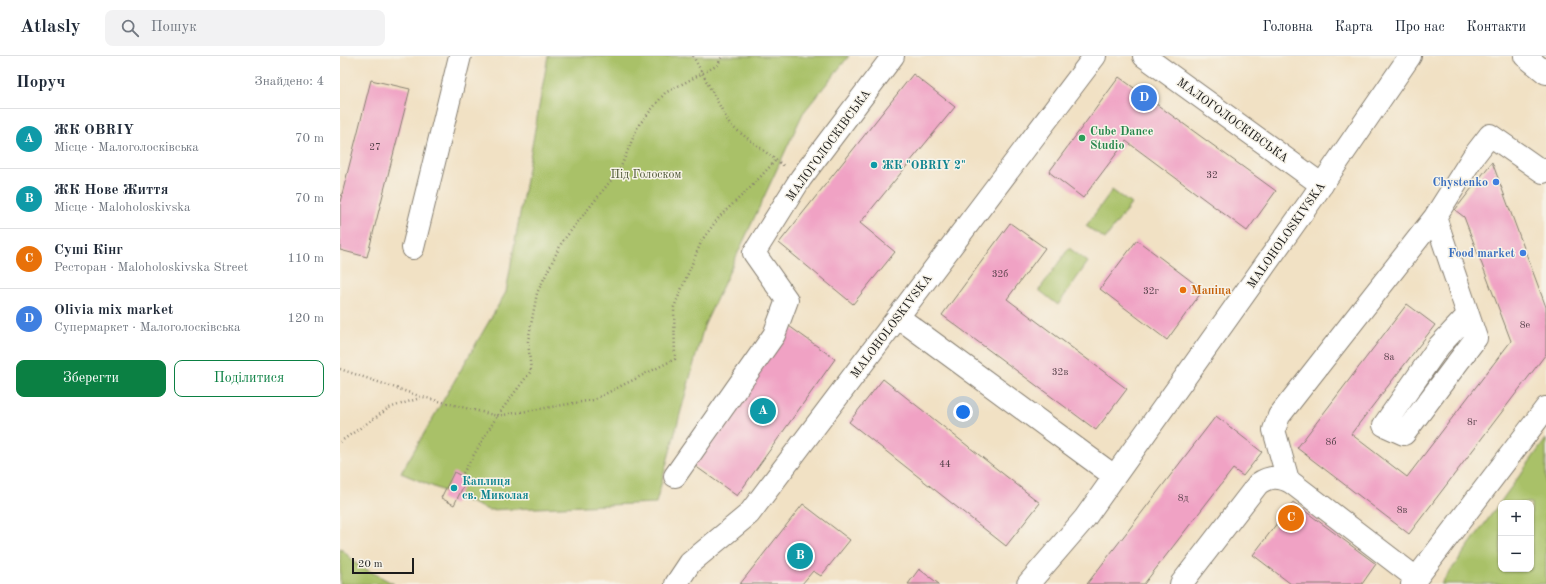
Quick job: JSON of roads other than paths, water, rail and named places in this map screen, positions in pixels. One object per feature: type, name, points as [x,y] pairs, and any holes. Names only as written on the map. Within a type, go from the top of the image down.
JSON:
[{"type":"street","points":[[413,248],[460,56]]},
{"type":"street","name":"МАЛОГОЛОСКІВСЬКА","points":[[675,476],[774,335],[787,300],[754,253],[801,178],[893,56]]},
{"type":"street","name":"MALOHOLOSKIVSKA","points":[[676,584],[690,563],[749,514],[1095,56]]},
{"type":"street","name":"МАЛОГОЛОСКІВСЬКА","points":[[1144,56],[1322,185]]},
{"type":"street","name":"MALOHOLOSKIVSKA","points":[[1028,584],[1085,518],[1322,185],[1410,56]]},
{"type":"street","points":[[1525,56],[1546,73]]},
{"type":"street","points":[[1288,480],[1274,430],[1279,416],[1435,217],[1473,157],[1490,135],[1545,173]]},
{"type":"street","points":[[1435,217],[1476,338],[1404,434],[1384,425],[1439,346],[1468,315]]},
{"type":"street","points":[[898,317],[1114,476]]},
{"type":"street","points":[[1181,584],[1258,484],[1272,478],[1288,480],[1414,581],[1546,408]]},
{"type":"place","name":"Olivia mix market","points":[[1144,98]]},
{"type":"place","name":"Cube Dance Studio","points":[[1082,138]]},
{"type":"place","name":"ЖК \"OBRIY 2\"","points":[[874,165]]},
{"type":"place","name":"Chystenko","points":[[1496,182]]},
{"type":"place","name":"Food market","points":[[1523,253]]},
{"type":"place","name":"Мапіца","points":[[1183,290]]},
{"type":"place","name":"ЖК OBRIY","points":[[763,411]]},
{"type":"place","name":"Каплиця св. Миколая","points":[[454,488]]},
{"type":"place","name":"Суші Кінг","points":[[1291,518]]},
{"type":"place","name":"ЖК Нове Життя","points":[[800,556]]},
{"type":"park label","name":"Під Голоском","points":[[646,174]]}]
